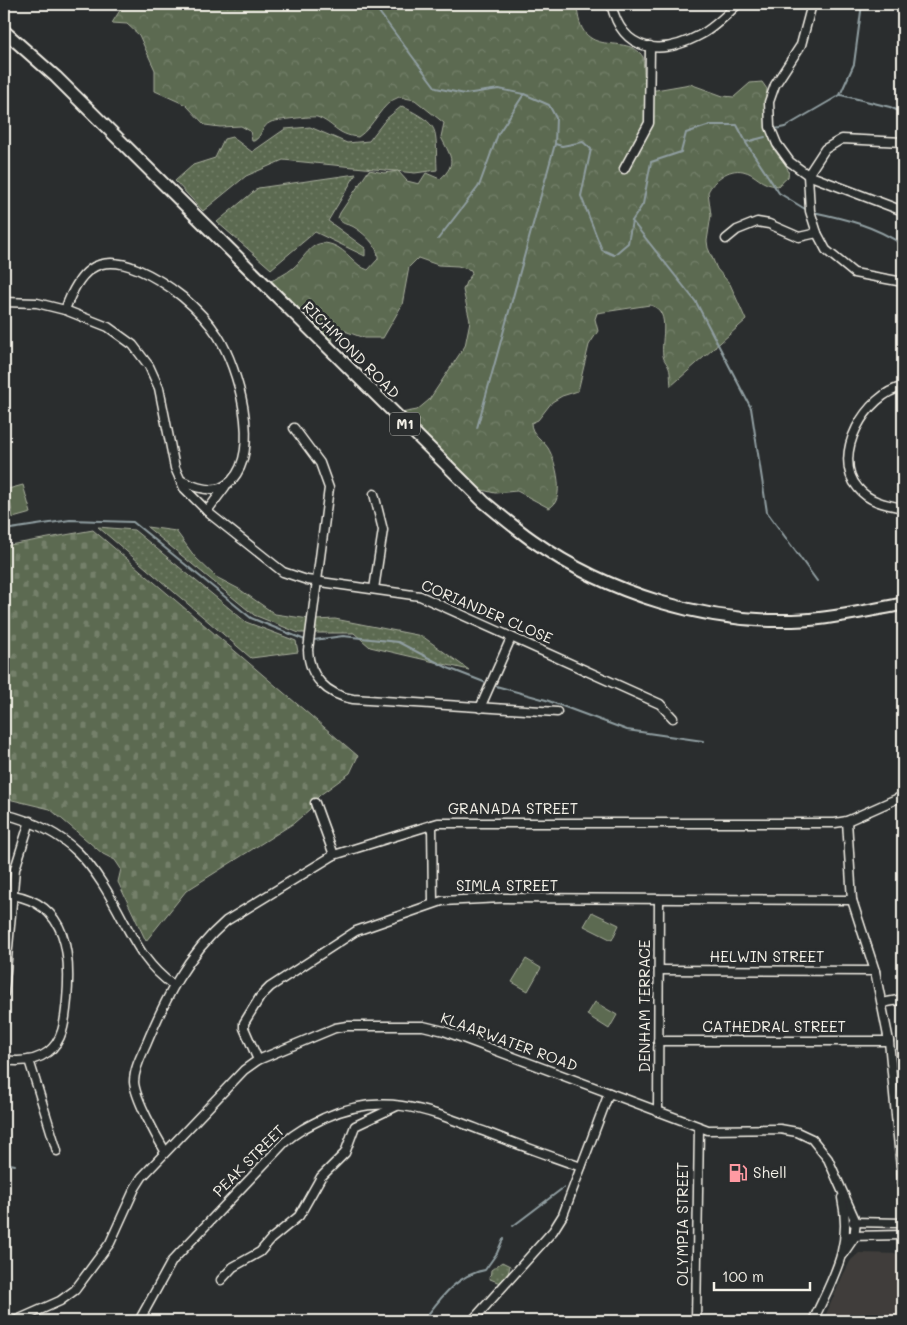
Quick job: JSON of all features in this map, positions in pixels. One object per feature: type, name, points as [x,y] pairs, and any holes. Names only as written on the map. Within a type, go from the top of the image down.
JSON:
[{"type":"highway","name":"RICHMOND ROAD","points":[[4,31],[56,77],[484,502],[532,540],[597,577],[646,598],[686,609],[740,618],[801,620],[849,615],[903,604]]},
{"type":"street","points":[[611,4],[615,21],[623,33],[631,40],[650,46],[671,46],[703,33],[738,4]]},
{"type":"street","points":[[812,4],[801,45],[775,85],[769,112],[770,127],[783,155],[796,168],[808,175],[903,210]]},
{"type":"street","points":[[624,169],[649,123],[650,46]]},
{"type":"street","points":[[903,142],[842,139],[826,149],[808,175],[810,211],[817,233],[826,250],[854,273],[903,282]]},
{"type":"street","points":[[726,239],[737,230],[757,222],[769,224],[799,237],[817,233]]},
{"type":"street","points":[[64,310],[73,288],[82,276],[102,264],[120,263],[146,273],[171,288],[208,323],[232,363],[243,406],[245,435],[241,464],[234,478],[224,487],[207,511]]},
{"type":"street","points":[[4,302],[37,303],[64,310],[115,331],[133,345],[146,360],[159,388],[179,480],[206,489],[224,487]]},
{"type":"street","points":[[903,386],[894,388],[878,398],[863,418],[851,442],[848,459],[850,475],[857,488],[866,496],[903,508]]},
{"type":"street","points":[[294,428],[320,463],[329,488],[318,581],[308,643],[308,658],[315,677],[328,690],[344,698],[557,712]]},
{"type":"street","name":"CORIANDER CLOSE","points":[[179,480],[191,496],[207,511],[284,572],[318,581],[420,596],[660,704],[673,718]]},
{"type":"street","points":[[374,494],[383,530],[374,589]]},
{"type":"street","points":[[480,708],[511,638]]},
{"type":"street","name":"GRANADA STREET","points":[[165,1152],[136,1091],[135,1074],[172,986],[212,934],[226,922],[334,855],[432,824],[444,822],[846,821],[903,796]]},
{"type":"street","points":[[315,803],[334,855]]},
{"type":"street","points":[[4,814],[30,821],[58,836],[92,866],[146,961],[172,986]]},
{"type":"street","points":[[4,993],[7,913],[14,895],[18,856],[30,821]]},
{"type":"street","points":[[846,821],[852,900],[875,971],[889,1041],[903,1190]]},
{"type":"street","points":[[432,824],[433,903]]},
{"type":"street","points":[[4,1060],[29,1060],[48,1052],[59,1039],[65,1019],[69,956],[65,941],[46,909],[32,900],[14,895]]},
{"type":"street","name":"SIMLA STREET","points":[[258,1060],[244,1028],[244,1023],[260,997],[270,987],[356,931],[433,903],[451,899],[852,900]]},
{"type":"street","name":"DENHAM TERRACE","points":[[658,900],[658,1112]]},
{"type":"street","name":"HELWIN STREET","points":[[659,970],[875,971]]},
{"type":"street","points":[[882,1003],[903,999]]},
{"type":"street","name":"KLAARWATER ROAD","points":[[14,1321],[32,1318],[75,1290],[110,1244],[135,1188],[165,1152],[240,1074],[258,1060],[335,1028],[346,1026],[423,1026],[444,1031],[699,1127],[716,1131],[780,1129],[805,1135],[821,1148],[828,1158],[856,1222],[855,1236]]},
{"type":"street","name":"CATHEDRAL STREET","points":[[658,1041],[889,1041]]},
{"type":"street","points":[[29,1060],[57,1151]]},
{"type":"street","points":[[472,1321],[553,1231],[563,1215],[609,1093]]},
{"type":"street","points":[[221,1280],[233,1267],[260,1252],[271,1239],[299,1216],[321,1177],[345,1153],[355,1126],[399,1105]]},
{"type":"street","name":"PEAK STREET","points":[[139,1321],[149,1306],[172,1261],[294,1133],[352,1106],[399,1105],[428,1110],[581,1167]]},
{"type":"street","name":"OLYMPIA STREET","points":[[696,1321],[699,1127]]},
{"type":"street","points":[[154,1132],[166,1140],[178,1138]]},
{"type":"street","name":"KLAARWATER ROAD","points":[[841,1191],[846,1221],[843,1254]]},
{"type":"street","points":[[846,1221],[903,1223]]},
{"type":"street","points":[[846,1236],[903,1235]]},
{"type":"street","points":[[813,1321],[843,1254],[855,1236]]},
{"type":"shaded area","points":[[859,1253],[903,1254],[903,1321],[823,1321],[843,1275],[851,1260]]},
{"type":"green space","points":[[124,4],[577,4],[580,22],[586,34],[595,40],[605,43],[636,49],[643,57],[645,87],[650,91],[690,84],[723,96],[734,97],[750,83],[762,82],[767,89],[765,113],[769,136],[775,151],[787,166],[788,177],[778,186],[766,184],[748,172],[732,171],[718,179],[708,192],[711,215],[707,241],[708,248],[717,269],[730,284],[746,320],[671,386],[670,370],[664,360],[663,353],[663,321],[657,308],[650,305],[597,313],[595,319],[598,331],[589,345],[578,391],[562,396],[552,402],[538,420],[531,423],[531,427],[548,448],[554,462],[558,489],[554,504],[549,508],[517,491],[495,493],[482,490],[401,413],[417,410],[429,400],[465,346],[470,321],[463,290],[472,274],[471,270],[458,266],[438,265],[418,258],[409,267],[402,305],[383,338],[364,338],[339,329],[332,332],[333,346],[269,282],[298,264],[310,249],[326,243],[343,250],[359,265],[368,270],[378,259],[376,249],[361,232],[338,218],[340,213],[369,170],[384,173],[398,171],[407,181],[419,184],[426,173],[440,179],[446,173],[451,163],[451,158],[441,137],[444,123],[415,100],[399,97],[387,104],[364,133],[358,137],[345,134],[317,117],[271,122],[265,126],[259,137],[254,141],[252,141],[250,131],[241,126],[220,127],[205,125],[186,105],[155,91],[155,70],[139,35],[127,24],[112,23]]},
{"type":"green space","points":[[402,106],[424,119],[434,129],[437,170],[415,173],[283,160],[246,176],[203,211],[175,181],[193,165],[215,158],[224,139],[232,137],[252,152],[285,129],[310,127],[347,143],[369,141],[386,119]]},
{"type":"green space","points":[[356,174],[328,221],[365,248],[365,256],[315,232],[271,269],[217,222],[258,188]]},
{"type":"green space","points":[[23,485],[31,513],[13,518],[8,489]]},
{"type":"green space","points":[[98,527],[134,530],[246,622],[296,641],[298,652],[251,658]]},
{"type":"green space","points":[[147,527],[176,531],[195,557],[216,577],[239,589],[275,614],[316,620],[335,619],[422,636],[469,670],[370,647],[354,633],[299,633],[254,615]]},
{"type":"green space","points":[[93,530],[358,756],[350,773],[320,795],[312,803],[310,809],[294,823],[186,891],[146,941],[118,882],[121,869],[115,860],[103,854],[50,809],[4,798],[4,546]]},
{"type":"green space","points":[[592,912],[619,925],[612,940],[584,926]]},
{"type":"green space","points":[[526,959],[541,968],[528,991],[512,982]]},
{"type":"green space","points":[[595,1002],[617,1015],[609,1029],[587,1015]]},
{"type":"green space","points":[[502,1262],[510,1266],[508,1274],[500,1283],[490,1279],[491,1270]]},
{"type":"waterway","points":[[373,4],[436,88],[465,94],[499,89],[524,94],[549,105],[556,118],[555,144],[562,146],[583,142],[591,149],[581,196],[602,250],[614,255],[628,243],[632,221],[643,204],[651,162],[681,152],[686,133],[710,125],[737,125],[746,142],[765,137]]},
{"type":"waterway","points":[[775,129],[785,127],[840,95],[854,64],[862,4]]},
{"type":"waterway","points":[[438,239],[479,186],[498,134],[524,94]]},
{"type":"waterway","points":[[841,95],[890,107],[903,113]]},
{"type":"waterway","points":[[746,143],[779,193],[805,209]]},
{"type":"waterway","points":[[477,428],[555,144]]},
{"type":"waterway","points":[[813,212],[860,224],[882,233],[903,245]]},
{"type":"waterway","points":[[632,221],[696,302],[751,408],[767,512],[817,581]]},
{"type":"waterway","points":[[4,530],[70,520],[133,522],[251,618],[305,640]]},
{"type":"waterway","points":[[314,640],[343,636],[398,642],[448,668],[484,682]]},
{"type":"waterway","points":[[496,686],[546,700],[627,730],[703,741]]},
{"type":"waterway","points":[[4,1163],[15,1165]]},
{"type":"waterway","points":[[513,1226],[563,1188]]},
{"type":"waterway","points":[[423,1321],[442,1297],[457,1283],[465,1277],[485,1270],[497,1253],[503,1239]]},
{"type":"place","name":"Shell","points":[[738,1173]]}]
